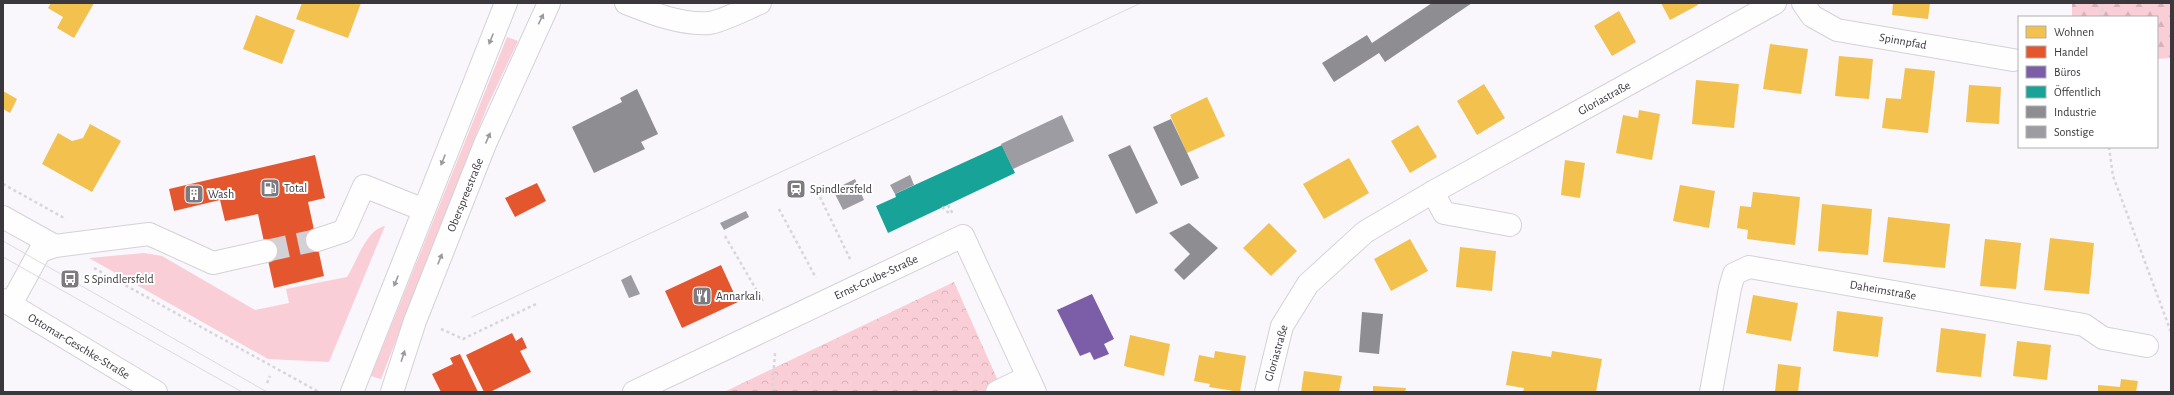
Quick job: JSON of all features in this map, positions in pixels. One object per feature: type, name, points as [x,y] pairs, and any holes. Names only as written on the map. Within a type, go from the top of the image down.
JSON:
[{"type":"street","points":[[352,392],[506,3]]},
{"type":"street","name":"Oberspreestraße","points":[[392,392],[415,321],[485,144],[549,3]]},
{"type":"street","points":[[626,3],[651,13],[679,21],[710,23],[760,3]]},
{"type":"street","name":"Gloriastraße","points":[[1266,392],[1282,326],[1308,284],[1365,232],[1433,192],[1775,3]]},
{"type":"street","name":"Spinnpfad","points":[[1803,3],[1812,16],[1837,30],[2013,60]]},
{"type":"street","points":[[317,240],[344,231],[364,186],[424,210]]},
{"type":"street","points":[[1433,192],[1444,213],[1510,225]]},
{"type":"street","points":[[3,217],[55,246]]},
{"type":"street","points":[[7,302],[40,251],[55,246],[149,234],[213,263],[266,251]]},
{"type":"street","name":"Ernst-Grube-Straße","points":[[634,392],[963,236],[1031,385]]},
{"type":"street","name":"Daheimstraße","points":[[1711,392],[1734,274],[1749,267],[2084,325],[2103,338],[2147,346]]},
{"type":"street","name":"Ottomar-Geschke-Straße","points":[[7,302],[156,392]]},
{"type":"street","points":[[997,392],[1031,385]]},
{"type":"path","points":[[2101,16],[2103,3]]},
{"type":"path","points":[[2109,148],[2113,176],[2171,332]]},
{"type":"path","points":[[3,184],[69,221]]},
{"type":"path","points":[[820,197],[853,263]]},
{"type":"path","points":[[779,209],[828,300]]},
{"type":"path","points":[[725,236],[761,296]]},
{"type":"path","points":[[90,265],[319,392]]},
{"type":"path","points":[[441,329],[464,339],[536,304]]},
{"type":"path","points":[[772,392],[775,350]]},
{"type":"path","points":[[267,383],[270,376]]},
{"type":"green space","points":[[2072,3],[2171,3],[2171,58],[2158,59],[2158,16],[2072,16]]},
{"type":"green space","points":[[507,37],[518,41],[487,107],[381,379],[371,376]]},
{"type":"green space","points":[[385,226],[329,362],[268,359],[89,258],[144,253],[162,256],[255,310],[289,303],[286,289],[347,277],[372,233]]},
{"type":"green space","points":[[954,282],[1003,392],[724,392]]},
{"type":"building: Wohnen","points":[[51,3],[94,3],[74,38],[57,28],[63,17],[48,8]]},
{"type":"building: Wohnen","points":[[302,3],[361,3],[348,38],[296,19]]},
{"type":"building: Wohnen","points":[[1661,3],[1697,3],[1698,5],[1670,20]]},
{"type":"building: Wohnen","points":[[1893,3],[1930,3],[1928,19],[1892,15]]},
{"type":"building: Wohnen","points":[[1619,11],[1636,42],[1612,56],[1594,26]]},
{"type":"building: Wohnen","points":[[256,15],[295,30],[282,64],[243,49]]},
{"type":"building: Wohnen","points":[[1770,44],[1808,49],[1801,94],[1763,89]]},
{"type":"building: Wohnen","points":[[1839,56],[1873,59],[1869,99],[1835,96]]},
{"type":"building: Wohnen","points":[[1905,68],[1935,71],[1928,133],[1882,128],[1886,98],[1901,99]]},
{"type":"building: Wohnen","points":[[1696,80],[1739,84],[1734,128],[1692,124]]},
{"type":"building: Wohnen","points":[[1484,84],[1505,118],[1477,135],[1457,101]]},
{"type":"building: Wohnen","points":[[1969,85],[2001,87],[1999,124],[1966,122]]},
{"type":"building: Wohnen","points":[[3,91],[17,99],[10,113],[3,109]]},
{"type":"building: Wohnen","points":[[1207,97],[1225,136],[1187,153],[1170,115]]},
{"type":"building: Wohnen","points":[[1639,110],[1660,114],[1652,160],[1616,153],[1623,115],[1638,118]]},
{"type":"building: Wohnen","points":[[90,124],[121,141],[92,192],[42,164],[58,133],[72,141],[83,138]]},
{"type":"building: Wohnen","points":[[1418,125],[1437,157],[1410,173],[1391,141]]},
{"type":"building: Wohnen","points":[[1349,158],[1369,193],[1324,219],[1303,184]]},
{"type":"building: Wohnen","points":[[1565,160],[1585,163],[1580,198],[1561,195]]},
{"type":"building: Wohnen","points":[[1680,185],[1715,191],[1709,228],[1673,221]]},
{"type":"building: Wohnen","points":[[1753,192],[1800,197],[1795,245],[1747,239],[1748,230],[1737,228],[1740,206],[1751,207]]},
{"type":"building: Wohnen","points":[[1822,204],[1872,209],[1868,255],[1818,251]]},
{"type":"building: Wohnen","points":[[1888,217],[1950,224],[1945,268],[1883,262]]},
{"type":"building: Wohnen","points":[[1269,223],[1297,251],[1271,276],[1243,248]]},
{"type":"building: Wohnen","points":[[2050,238],[2094,243],[2089,294],[2044,290]]},
{"type":"building: Wohnen","points":[[1410,239],[1428,271],[1391,291],[1374,259]]},
{"type":"building: Wohnen","points":[[1985,239],[2021,243],[2016,289],[1980,286]]},
{"type":"building: Wohnen","points":[[1460,247],[1496,251],[1492,291],[1456,287]]},
{"type":"building: Wohnen","points":[[1753,295],[1798,303],[1791,341],[1746,333]]},
{"type":"building: Wohnen","points":[[1837,311],[1883,317],[1878,357],[1833,351]]},
{"type":"building: Wohnen","points":[[1941,328],[1986,334],[1981,377],[1936,372]]},
{"type":"building: Wohnen","points":[[1130,335],[1170,344],[1164,376],[1124,366]]},
{"type":"building: Wohnen","points":[[2017,341],[2051,345],[2047,380],[2013,376]]},
{"type":"building: Wohnen","points":[[1215,351],[1246,356],[1240,392],[1209,387],[1210,384],[1194,381],[1199,355],[1214,358]]},
{"type":"building: Wohnen","points":[[1512,351],[1551,357],[1552,351],[1602,359],[1596,392],[1523,392],[1524,388],[1506,385]]},
{"type":"building: Wohnen","points":[[1778,364],[1801,367],[1798,392],[1775,392]]},
{"type":"building: Wohnen","points":[[1304,371],[1342,376],[1339,392],[1301,392]]},
{"type":"building: Wohnen","points":[[2121,379],[2138,381],[2136,392],[2098,392],[2098,385],[2120,387]]},
{"type":"building: Wohnen","points":[[1373,386],[1406,388],[1405,392],[1373,392]]},
{"type":"building: Handel","points":[[315,155],[325,198],[308,202],[324,276],[274,288],[258,214],[225,221],[220,200],[174,211],[169,189]]},
{"type":"building: Handel","points":[[537,183],[546,201],[515,217],[505,198]]},
{"type":"building: Handel","name":"Annarkali","points":[[721,265],[738,302],[682,328],[665,291]]},
{"type":"building: Handel","points":[[512,333],[516,341],[522,337],[527,348],[520,351],[531,372],[490,392],[484,392],[466,355]]},
{"type":"building: Handel","points":[[460,354],[478,392],[441,392],[432,374],[453,364],[450,358]]},
{"type":"building: Büros","points":[[1092,294],[1114,339],[1104,344],[1109,354],[1094,360],[1090,352],[1080,356],[1057,310]]},
{"type":"building: Öffentlich","points":[[1002,145],[1015,173],[888,233],[876,206],[896,197],[895,194]]},
{"type":"building: Industrie","points":[[1432,3],[1472,3],[1385,62],[1379,53],[1334,82],[1322,63],[1367,35],[1372,43]]},
{"type":"building: Industrie","points":[[637,89],[658,134],[641,142],[645,149],[594,173],[572,127],[622,102],[620,98]]},
{"type":"building: Industrie","points":[[1171,119],[1199,178],[1181,186],[1153,127]]},
{"type":"building: Industrie","points":[[1130,145],[1158,203],[1136,214],[1108,155]]},
{"type":"building: Industrie","points":[[1189,223],[1218,248],[1184,280],[1174,270],[1190,254],[1169,233]]},
{"type":"building: Industrie","points":[[1362,312],[1383,314],[1379,354],[1359,352]]},
{"type":"building: Sonstige","points":[[1062,115],[1074,141],[1013,169],[1001,144]]},
{"type":"building: Sonstige","points":[[910,175],[914,185],[895,194],[890,185]]},
{"type":"building: Sonstige","points":[[855,179],[864,200],[843,210],[833,190]]},
{"type":"building: Sonstige","points":[[746,211],[749,217],[724,230],[720,223]]},
{"type":"building: Sonstige","points":[[631,275],[640,294],[629,298],[621,280]]},
{"type":"tunnel","points":[[266,251],[317,240]]},
{"type":"tram line","points":[[472,317],[1141,3]]},
{"type":"tram line","points":[[3,241],[267,392]]},
{"type":"tram line","points":[[3,257],[242,392]]},
{"type":"place","name":"Total","points":[[270,188]]},
{"type":"place","name":"Spindlersfeld","points":[[796,189]]},
{"type":"place","name":"Wash","points":[[194,194]]},
{"type":"place","name":"S Spindlersfeld","points":[[70,279]]},
{"type":"place","name":"Annarkali","points":[[702,296]]}]
